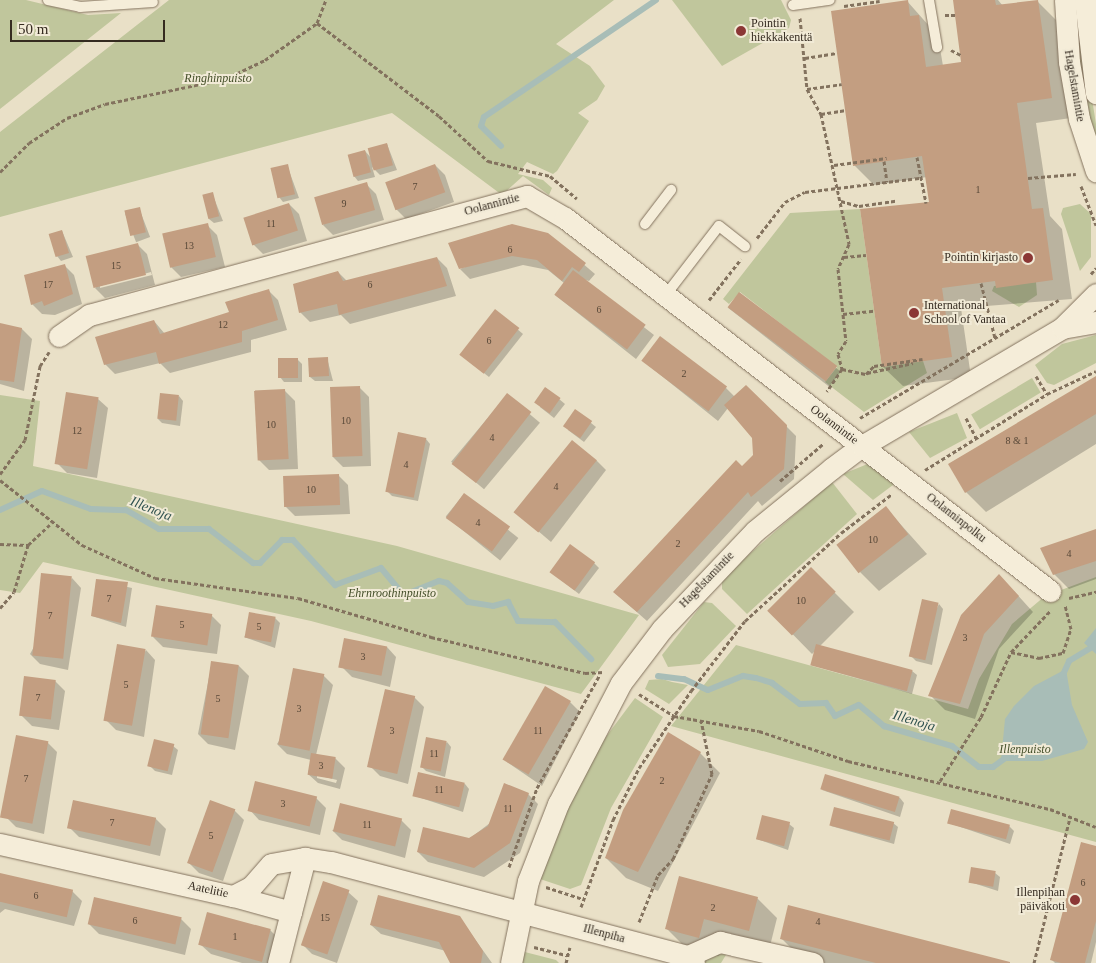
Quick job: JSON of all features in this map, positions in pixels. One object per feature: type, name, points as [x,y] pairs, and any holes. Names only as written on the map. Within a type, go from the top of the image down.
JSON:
[{"type":"street","name":"Hagelstamintie","points":[[1064,0],[1069,62],[1086,172]]},
{"type":"street","name":"Hagelstamintie","points":[[1084,0],[1096,93]]},
{"type":"street","name":"Oolannintie","points":[[58,336],[89,315],[527,196],[565,218],[862,446]]},
{"type":"street","name":"Hagelstamintie","points":[[511,963],[521,911],[558,804],[621,683],[662,629],[755,532],[862,446],[1062,328],[1096,294]]},
{"type":"street","name":"Hagelstamintie","points":[[1062,328],[1096,322]]},
{"type":"street","name":"Oolanninpolku","points":[[862,446],[1055,599]]},
{"type":"street","name":"Aatelitie","points":[[0,844],[233,896],[251,887],[271,864],[305,858],[521,911]]},
{"type":"street","points":[[278,963],[305,858]]},
{"type":"street","points":[[233,896],[291,912]]},
{"type":"street","name":"Illenpiha","points":[[521,911],[691,960],[712,944],[732,942],[813,963]]},
{"type":"lane","points":[[48,0],[80,7],[153,2]]},
{"type":"lane","points":[[793,5],[830,0]]},
{"type":"lane","points":[[929,0],[937,47]]},
{"type":"lane","points":[[645,224],[671,190]]},
{"type":"lane","points":[[666,296],[719,226],[747,249]]},
{"type":"path","points":[[0,172],[29,143],[67,118],[105,104],[225,78],[265,60],[317,23],[326,0]]},
{"type":"path","points":[[841,6],[880,1]]},
{"type":"path","points":[[806,3],[799,13],[808,89],[821,114],[839,186],[849,244],[838,269],[846,332],[838,354],[842,369],[827,391]]},
{"type":"path","points":[[317,23],[439,116],[488,161],[550,176]]},
{"type":"path","points":[[805,58],[837,53]]},
{"type":"path","points":[[808,89],[842,84]]},
{"type":"path","points":[[821,114],[846,110]]},
{"type":"path","points":[[917,157],[919,178],[926,202]]},
{"type":"path","points":[[834,165],[887,158]]},
{"type":"path","points":[[884,161],[887,182]]},
{"type":"path","points":[[1028,178],[1086,172]]},
{"type":"path","points":[[709,300],[785,202],[805,192],[839,186],[919,178]]},
{"type":"path","points":[[841,201],[859,206],[896,201]]},
{"type":"path","points":[[843,257],[866,255]]},
{"type":"path","points":[[981,283],[994,338]]},
{"type":"path","points":[[843,314],[874,311]]},
{"type":"path","points":[[0,474],[25,440],[40,366],[58,336]]},
{"type":"path","points":[[866,374],[874,366],[922,359]]},
{"type":"path","points":[[842,369],[866,374],[913,363]]},
{"type":"path","points":[[1036,376],[1047,394]]},
{"type":"path","points":[[966,418],[976,438]]},
{"type":"path","points":[[0,480],[40,514],[82,545],[155,578],[298,598],[431,638],[585,673],[603,671],[674,716],[759,731],[848,762],[940,781],[1096,827]]},
{"type":"path","points":[[0,608],[14,592],[28,545],[52,523]]},
{"type":"path","points":[[0,544],[28,545]]},
{"type":"path","points":[[940,781],[951,767],[974,729],[1011,652],[1055,599],[1096,592]]},
{"type":"path","points":[[1011,652],[1039,658],[1063,653],[1071,620],[1055,599]]},
{"type":"path","points":[[566,963],[574,926],[613,820],[639,768],[691,690],[717,658]]},
{"type":"path","points":[[636,930],[658,875],[673,859],[712,774],[701,720]]},
{"type":"path","points":[[1034,963],[1070,818]]},
{"type":"green space","points":[[0,0],[26,0],[88,15],[121,13],[0,109]]},
{"type":"green space","name":"Ringhinpuisto","points":[[169,0],[614,0],[556,44],[590,66],[605,86],[597,100],[578,113],[589,121],[557,171],[553,174],[527,162],[518,174],[543,180],[552,188],[549,195],[523,176],[502,195],[392,113],[0,217],[0,132]]},
{"type":"green space","name":"Pointin hiekkakenttä","points":[[672,0],[781,0],[791,20],[789,28],[722,66]]},
{"type":"green space","points":[[1078,11],[1096,124],[1096,150],[1075,59]]},
{"type":"green space","points":[[1080,204],[1091,214],[1091,257],[1080,271],[1061,214],[1063,208]]},
{"type":"green space","points":[[860,209],[882,367],[923,361],[927,373],[864,412],[825,382],[837,367],[740,292],[729,304],[723,299],[790,213]]},
{"type":"green space","points":[[1036,282],[1037,295],[1019,307],[992,291],[994,286]]},
{"type":"green space","points":[[1096,335],[1096,363],[1054,385],[1047,383],[1035,365],[1062,344]]},
{"type":"green space","points":[[1032,378],[1041,393],[980,429],[971,415]]},
{"type":"green space","name":"Ehrnroothinpuisto","points":[[0,395],[40,401],[33,466],[397,546],[639,615],[581,694],[311,621],[43,562],[20,593],[0,590]]},
{"type":"green space","points":[[957,413],[967,438],[930,458],[909,432]]},
{"type":"green space","points":[[870,463],[897,482],[873,500],[843,474]]},
{"type":"green space","points":[[832,482],[857,514],[747,614],[722,589],[722,578]]},
{"type":"green space","name":"Illenpuisto","points":[[1096,577],[1096,842],[671,726],[736,645],[968,709],[979,679],[1012,624],[1045,596]]},
{"type":"green space","points":[[704,602],[712,603],[736,626],[700,664],[668,667],[662,655]]},
{"type":"green space","points":[[662,679],[688,685],[669,704],[645,689],[649,680]]},
{"type":"green space","points":[[635,698],[663,717],[611,808],[581,885],[570,889],[540,879],[568,804],[602,742]]},
{"type":"green space","points":[[729,950],[721,963],[704,963],[704,956]]},
{"type":"green space","points":[[521,951],[556,960],[559,963],[520,963]]},
{"type":"water","points":[[1096,628],[1096,654],[1084,643]]},
{"type":"water","points":[[1066,669],[1072,705],[1088,742],[1084,749],[1042,761],[1001,761],[1005,719],[1014,706],[1034,686]]},
{"type":"building","points":[[908,0],[910,16],[919,15],[926,67],[961,62],[953,0],[995,0],[996,5],[1038,0],[1052,98],[1017,103],[1032,209],[1043,208],[1053,280],[996,288],[995,281],[942,288],[952,357],[882,367],[860,209],[929,202],[922,156],[853,166],[831,11]]},
{"type":"building","points":[[387,143],[393,165],[374,170],[368,148]]},
{"type":"building","points":[[365,150],[371,172],[354,177],[348,155]]},
{"type":"building","points":[[288,164],[295,194],[277,198],[270,168]]},
{"type":"building","points":[[435,164],[445,192],[395,210],[385,182]]},
{"type":"building","points":[[367,182],[375,210],[322,225],[314,197]]},
{"type":"building","points":[[213,192],[219,216],[208,219],[202,195]]},
{"type":"building","points":[[289,203],[298,231],[252,245],[243,218]]},
{"type":"building","points":[[140,207],[146,232],[130,236],[124,211]]},
{"type":"building","points":[[208,223],[216,257],[170,268],[162,234]]},
{"type":"building","points":[[512,224],[548,233],[586,263],[579,272],[572,267],[562,281],[537,260],[512,256],[459,269],[448,243]]},
{"type":"building","points":[[62,230],[69,253],[56,257],[49,234]]},
{"type":"building","points":[[138,243],[146,275],[94,288],[86,256]]},
{"type":"building","points":[[437,257],[447,286],[339,315],[337,304],[299,313],[293,284],[338,271],[343,281]]},
{"type":"building","points":[[65,264],[73,294],[44,306],[42,301],[31,305],[24,275]]},
{"type":"building","points":[[573,270],[646,325],[627,350],[554,295]]},
{"type":"building","points":[[269,289],[278,320],[242,331],[242,342],[159,364],[156,352],[104,365],[95,337],[154,320],[160,334],[229,312],[225,302]]},
{"type":"building","points":[[739,292],[837,366],[826,381],[728,307]]},
{"type":"building","points":[[495,309],[519,328],[484,374],[459,355]]},
{"type":"building","points":[[0,323],[22,328],[14,382],[0,380]]},
{"type":"building","points":[[660,336],[727,387],[708,411],[641,361]]},
{"type":"building","points":[[328,357],[329,376],[309,377],[308,358]]},
{"type":"building","points":[[278,358],[298,358],[298,378],[278,378]]},
{"type":"building","points":[[1096,376],[1096,414],[965,493],[948,464]]},
{"type":"building","points":[[746,385],[787,425],[784,469],[751,497],[748,492],[637,612],[613,592],[736,460],[742,466],[753,455],[752,438],[724,405]]},
{"type":"building","points":[[360,386],[362,456],[332,457],[330,387]]},
{"type":"building","points":[[545,387],[561,398],[550,413],[534,403]]},
{"type":"building","points":[[285,389],[289,459],[258,461],[254,391]]},
{"type":"building","points":[[66,392],[99,397],[87,469],[55,464]]},
{"type":"building","points":[[160,393],[179,395],[176,421],[157,419]]},
{"type":"building","points":[[507,393],[531,412],[476,483],[452,464]]},
{"type":"building","points":[[575,409],[592,421],[580,438],[563,426]]},
{"type":"building","points":[[398,432],[426,438],[414,498],[385,492]]},
{"type":"building","points":[[572,440],[597,460],[538,532],[513,512]]},
{"type":"building","points":[[339,474],[340,505],[284,507],[283,476]]},
{"type":"building","points":[[464,493],[510,527],[492,552],[446,518]]},
{"type":"building","points":[[886,506],[908,534],[859,573],[836,545]]},
{"type":"building","points":[[1096,529],[1096,561],[1053,575],[1040,548]]},
{"type":"building","points":[[570,544],[595,562],[575,591],[549,572]]},
{"type":"building","points":[[811,567],[836,592],[792,636],[767,611]]},
{"type":"building","points":[[41,573],[72,576],[63,659],[32,656]]},
{"type":"building","points":[[999,574],[1019,596],[984,634],[960,704],[928,696],[961,615]]},
{"type":"building","points":[[96,579],[128,582],[121,623],[91,616]]},
{"type":"building","points":[[922,599],[939,603],[925,660],[909,656]]},
{"type":"building","points":[[156,605],[212,614],[207,646],[151,637]]},
{"type":"building","points":[[249,612],[276,617],[271,642],[244,638]]},
{"type":"building","points":[[344,638],[387,646],[381,676],[338,667]]},
{"type":"building","points":[[117,644],[146,649],[132,726],[103,721]]},
{"type":"building","points":[[816,644],[913,670],[907,691],[810,665]]},
{"type":"building","points":[[211,661],[239,665],[228,738],[201,734]]},
{"type":"building","points":[[293,668],[324,674],[310,751],[278,745]]},
{"type":"building","points":[[24,676],[56,680],[51,720],[19,716]]},
{"type":"building","points":[[545,686],[571,701],[528,775],[502,760]]},
{"type":"building","points":[[385,689],[415,696],[397,774],[367,767]]},
{"type":"building","points":[[668,732],[701,752],[638,872],[605,858],[623,810]]},
{"type":"building","points":[[16,735],[48,741],[32,824],[0,817]]},
{"type":"building","points":[[426,737],[447,741],[441,771],[420,767]]},
{"type":"building","points":[[154,739],[174,744],[168,771],[147,766]]},
{"type":"building","points":[[311,753],[336,757],[332,779],[308,775]]},
{"type":"building","points":[[418,772],[465,783],[459,807],[412,796]]},
{"type":"building","points":[[825,774],[900,797],[895,812],[820,789]]},
{"type":"building","points":[[255,781],[317,796],[310,827],[248,811]]},
{"type":"building","points":[[504,783],[529,793],[510,843],[474,868],[417,852],[423,827],[469,838],[488,826]]},
{"type":"building","points":[[73,800],[156,818],[150,846],[67,828]]},
{"type":"building","points":[[210,800],[235,809],[212,872],[187,863]]},
{"type":"building","points":[[340,803],[402,818],[395,847],[333,831]]},
{"type":"building","points":[[834,807],[894,822],[890,840],[829,825]]},
{"type":"building","points":[[951,809],[1010,825],[1006,839],[947,823]]},
{"type":"building","points":[[762,815],[790,822],[784,846],[756,839]]},
{"type":"building","name":"Illenpihan päiväkoti","points":[[1081,842],[1096,846],[1096,921],[1085,963],[1061,963],[1050,960]]},
{"type":"building","points":[[971,867],[996,871],[993,887],[968,883]]},
{"type":"building","points":[[0,873],[73,890],[67,917],[0,902]]},
{"type":"building","points":[[679,876],[758,897],[749,931],[704,919],[699,938],[665,929]]},
{"type":"building","points":[[323,881],[349,890],[327,954],[301,945]]},
{"type":"building","points":[[378,895],[460,916],[483,951],[481,963],[450,963],[439,942],[370,925]]},
{"type":"building","points":[[94,897],[182,917],[175,945],[88,924]]},
{"type":"building","points":[[788,905],[1010,963],[876,963],[780,939]]},
{"type":"building","points":[[207,912],[271,929],[262,962],[198,945]]},
{"type":"waterway","points":[[501,146],[481,126],[484,117],[656,0]]},
{"type":"waterway","name":"Illenoja","points":[[0,510],[42,491],[91,509],[126,510],[159,529],[209,529],[253,563],[260,563],[282,540],[293,540],[335,585],[381,568],[404,595],[439,581],[447,583],[468,602],[493,606],[508,602],[518,621],[555,622],[591,659]]},
{"type":"waterway","name":"Illenoja","points":[[1062,677],[1069,661],[1096,645]]},
{"type":"waterway","name":"Illenoja","points":[[658,676],[684,679],[708,690],[743,676],[756,678],[772,683],[800,704],[826,703],[835,716],[859,705],[884,726],[952,746],[979,767],[993,767],[1007,757]]},
{"type":"place","name":"Pointin hiekkakenttä","points":[[741,31]]},
{"type":"place","name":"Pointin kirjasto","points":[[1028,258]]},
{"type":"place","name":"International School of Vantaa","points":[[914,313]]},
{"type":"place","name":"Illenpihan päiväkoti","points":[[1075,900]]}]
